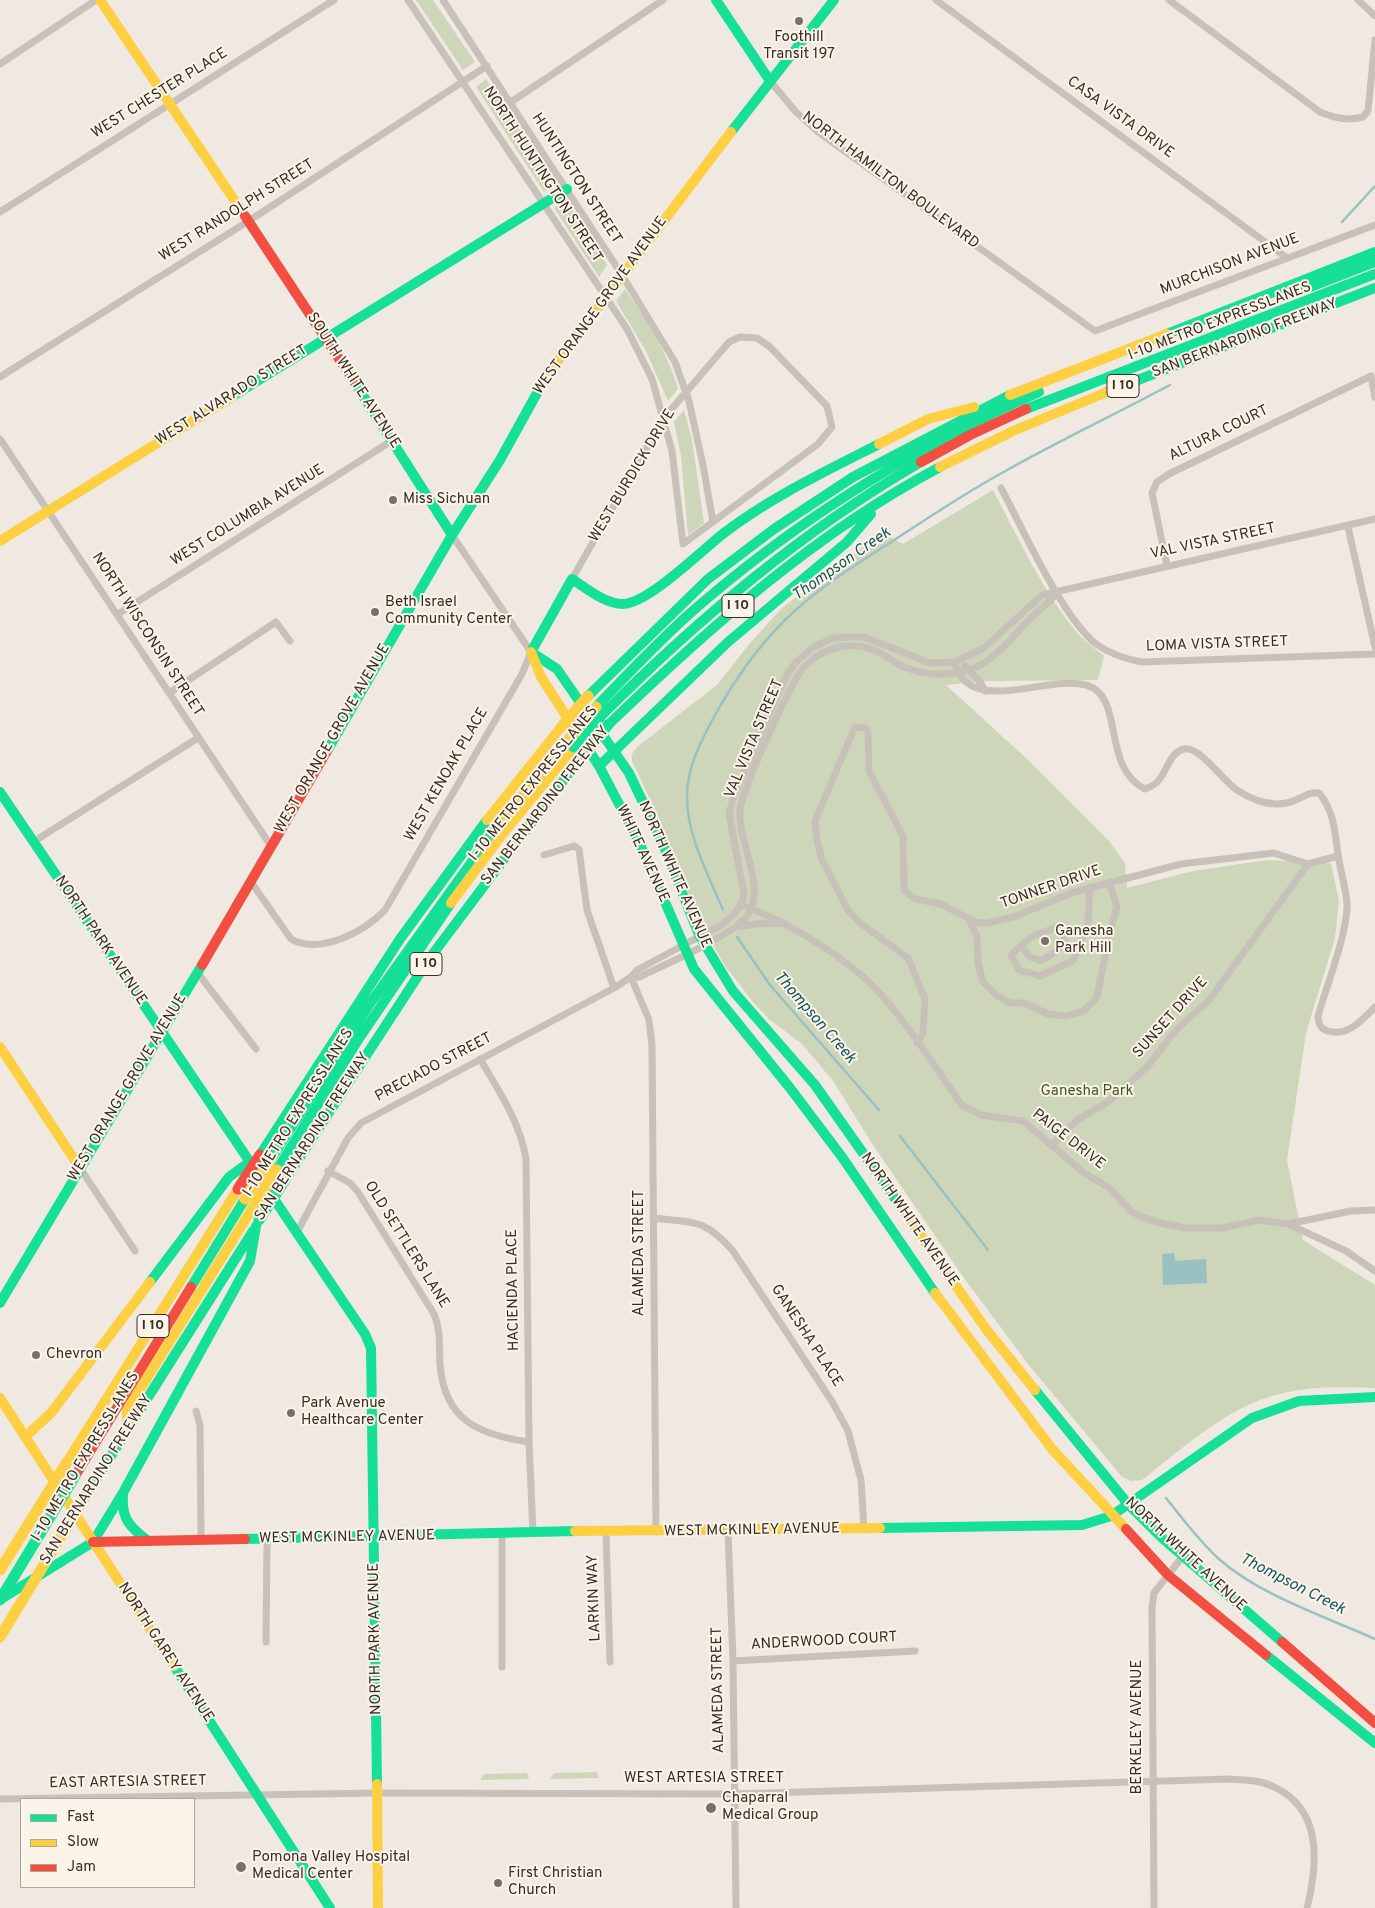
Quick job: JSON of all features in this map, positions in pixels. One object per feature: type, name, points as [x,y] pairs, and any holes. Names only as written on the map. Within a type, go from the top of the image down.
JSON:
[{"type":"main road","name":"SOUTH WHITE AVENUE","points":[[100,0],[247,222],[326,337],[452,535]]},
{"type":"main road","name":"NORTH HAMILTON BOULEVARD","points":[[716,0],[770,81]]},
{"type":"main road","name":"WEST ORANGE GROVE AVENUE","points":[[0,1303],[251,882],[452,535],[500,460],[541,383],[770,81],[834,0]]},
{"type":"main road","name":"WEST ALVARADO STREET","points":[[0,541],[567,189]]},
{"type":"main road","name":"I 10","points":[[0,1570],[238,1189],[265,1154],[400,939],[481,827],[561,727],[588,696],[708,579],[774,529],[853,477],[996,401],[1375,252]]},
{"type":"main road","name":"I-10 METRO EXPRESSLANES","points":[[602,716],[663,638],[750,564],[791,532],[866,483],[944,437],[1070,380],[1375,262]]},
{"type":"main road","name":"I-10 METRO EXPRESSLANES","points":[[0,1600],[244,1199],[265,1154],[496,827],[562,748],[602,716],[676,641],[741,586],[844,510],[947,447],[1046,401],[1375,274]]},
{"type":"main road","name":"SAN BERNARDINO FREEWAY","points":[[0,1637],[87,1494],[285,1180],[429,959],[602,716],[674,661],[793,561],[929,472],[990,441],[1088,399],[1375,288]]},
{"type":"main road","points":[[572,579],[604,598],[622,604],[638,600],[691,562],[724,533],[767,504],[828,470],[928,419],[996,401]]},
{"type":"main road","points":[[599,766],[728,642],[847,542],[881,502]]},
{"type":"main road","name":"WEST BURDICK DRIVE","points":[[531,652],[572,579]]},
{"type":"main road","name":"SOUTH WHITE AVENUE","points":[[531,652],[541,677],[599,766]]},
{"type":"main road","name":"NORTH WHITE AVENUE","points":[[531,652],[557,669],[629,773],[662,842],[686,906],[701,939],[732,991],[814,1085],[983,1326],[1128,1504],[1183,1556],[1375,1723]]},
{"type":"main road","name":"I-10 METRO EXPRESSLANES","points":[[127,1430],[128,1410],[331,1081],[414,957],[504,833],[578,752]]},
{"type":"main road","name":"WHITE AVENUE","points":[[599,766],[639,842],[685,948]]},
{"type":"main road","name":"NORTH PARK AVENUE","points":[[0,792],[297,1232],[365,1334],[371,1348],[375,1538],[378,1908]]},
{"type":"main road","name":"NORTH WHITE AVENUE","points":[[685,948],[694,968],[790,1088],[842,1157],[904,1251],[974,1348],[1052,1449],[1111,1516],[1168,1575],[1375,1744]]},
{"type":"main road","points":[[0,1047],[80,1168]]},
{"type":"main road","points":[[25,1437],[51,1413],[230,1177],[265,1154]]},
{"type":"main road","points":[[0,1600],[93,1542],[124,1491],[250,1261],[258,1223]]},
{"type":"main road","name":"WEST MCKINLEY AVENUE","points":[[93,1542],[375,1538],[533,1532],[606,1533],[1082,1525],[1111,1516],[1252,1418],[1299,1401],[1327,1398],[1375,1397]]},
{"type":"main road","name":"NORTH GAREY AVENUE","points":[[0,1398],[330,1908]]},
{"type":"main road","points":[[124,1491],[122,1515],[128,1525],[148,1541]]},
{"type":"street","points":[[0,64],[96,0]]},
{"type":"street","name":"WEST CHESTER PLACE","points":[[0,212],[334,0]]},
{"type":"street","name":"NORTH HUNTINGTON STREET","points":[[408,0],[627,329],[652,380],[672,451],[683,544]]},
{"type":"street","name":"HUNTINGTON STREET","points":[[443,0],[567,189],[675,362],[687,391],[703,465],[712,522]]},
{"type":"street","points":[[510,102],[663,0]]},
{"type":"street","name":"CASA VISTA DRIVE","points":[[936,0],[1287,258]]},
{"type":"street","points":[[1169,0],[1320,112],[1336,118],[1352,120],[1363,118],[1370,103],[1375,40]]},
{"type":"street","points":[[1358,0],[1375,16]]},
{"type":"street","name":"WEST RANDOLPH STREET","points":[[0,377],[247,222],[487,66]]},
{"type":"street","name":"NORTH HAMILTON BOULEVARD","points":[[770,81],[796,112],[818,132],[1095,331]]},
{"type":"street","name":"MURCHISON AVENUE","points":[[1095,331],[1375,224]]},
{"type":"street","name":"WEST BURDICK DRIVE","points":[[572,579],[663,419],[729,342],[740,337],[756,338],[769,346],[827,406],[832,427],[818,444],[683,544]]},
{"type":"street","name":"ALTURA COURT","points":[[1167,566],[1152,493],[1157,482],[1176,470],[1371,376],[1375,397]]},
{"type":"street","name":"NORTH WISCONSIN STREET","points":[[0,439],[118,614],[198,738],[272,846]]},
{"type":"street","name":"WEST COLUMBIA AVENUE","points":[[118,614],[393,440]]},
{"type":"street","name":"LOMA VISTA STREET","points":[[1001,488],[1057,592],[1078,624],[1096,643],[1117,656],[1140,662],[1375,654]]},
{"type":"street","name":"VAL VISTA STREET","points":[[742,905],[744,894],[742,875],[730,808],[738,783],[766,720],[795,663],[818,644],[833,638],[864,637],[930,663],[957,661],[984,648],[1042,595],[1348,527],[1375,519]]},
{"type":"street","points":[[1348,527],[1375,648]]},
{"type":"street","name":"SOUTH WHITE AVENUE","points":[[452,535],[531,652]]},
{"type":"street","name":"VAL VISTA STREET","points":[[751,908],[753,876],[742,837],[740,822],[742,801],[789,689],[798,674],[813,659],[847,645],[866,647],[903,666],[928,673],[940,675],[967,670],[995,655],[1027,621],[1049,604],[1057,592]]},
{"type":"street","points":[[168,693],[276,622],[290,641]]},
{"type":"street","name":"WEST KENOAK PLACE","points":[[251,882],[291,939],[301,944],[310,945],[343,938],[375,920],[385,910],[522,674],[531,652]]},
{"type":"street","points":[[957,661],[982,683],[985,691]]},
{"type":"street","points":[[957,661],[959,672],[966,682],[985,691],[1072,683],[1087,685],[1100,692],[1108,705],[1114,740],[1120,758],[1135,784],[1145,789],[1156,783],[1174,755],[1182,750],[1190,749],[1199,753],[1227,782],[1253,799],[1270,804],[1286,804],[1310,792],[1319,793],[1327,803],[1336,835],[1347,906],[1344,928],[1318,1016],[1319,1024],[1324,1030],[1335,1033],[1347,1031],[1375,1007]]},
{"type":"street","points":[[928,673],[930,663]]},
{"type":"street","name":"TONNER DRIVE","points":[[917,1042],[923,1034],[925,998],[908,958],[860,923],[848,910],[822,860],[817,841],[815,821],[855,727],[866,728],[868,732],[869,771],[903,836],[902,881],[904,890],[908,896],[941,904],[970,919],[986,922],[1014,917],[1071,893],[1181,864],[1274,853],[1308,864]]},
{"type":"street","points":[[34,842],[198,738]]},
{"type":"street","points":[[544,855],[574,846],[579,849],[587,910],[614,988]]},
{"type":"street","points":[[1308,864],[1338,856]]},
{"type":"street","name":"SUNSET DRIVE","points":[[1052,1145],[1076,1120],[1108,1102],[1148,1066],[1176,1030],[1209,1000],[1308,864]]},
{"type":"street","points":[[970,919],[976,936],[978,963],[983,982],[996,995],[1010,1002],[1024,1003],[1048,1014],[1066,1016],[1084,1011],[1098,997],[1110,931],[1117,907],[1109,882]]},
{"type":"street","points":[[1022,947],[1030,957],[1041,961],[1062,946],[1065,937],[1057,927],[1031,937],[1011,955],[1019,970],[1040,976],[1073,961],[1088,923],[1090,887]]},
{"type":"street","points":[[701,939],[733,916],[742,905]]},
{"type":"street","name":"PAIGE DRIVE","points":[[742,905],[784,923],[853,970],[883,997],[962,1105],[981,1115],[1023,1121],[1083,1172],[1109,1188],[1132,1212],[1152,1221],[1185,1228],[1221,1228],[1260,1220],[1288,1224],[1346,1251],[1375,1271]]},
{"type":"street","points":[[733,928],[746,916],[751,908]]},
{"type":"street","points":[[701,939],[733,928],[756,924],[784,923]]},
{"type":"street","name":"PRECIADO STREET","points":[[297,1232],[328,1171],[348,1138],[362,1123],[614,988],[631,977],[637,970],[701,939]]},
{"type":"street","points":[[197,972],[256,1049]]},
{"type":"street","name":"ALAMEDA STREET","points":[[631,977],[649,1020],[652,1045],[656,1532]]},
{"type":"street","name":"HACIENDA PLACE","points":[[480,1059],[515,1120],[523,1139],[526,1159],[529,1442],[533,1532]]},
{"type":"street","points":[[80,1168],[135,1251]]},
{"type":"street","name":"OLD SETTLERS LANE","points":[[328,1171],[350,1183],[358,1192],[434,1314],[439,1324],[440,1366],[444,1385],[457,1410],[466,1421],[488,1434],[529,1442]]},
{"type":"street","points":[[1288,1224],[1351,1211],[1375,1210]]},
{"type":"street","name":"GANESHA PLACE","points":[[653,1218],[700,1223],[717,1232],[733,1251],[834,1403],[848,1431],[861,1480],[864,1529]]},
{"type":"street","points":[[196,1410],[200,1425],[201,1539]]},
{"type":"street","name":"ALAMEDA STREET","points":[[728,1531],[733,1661],[736,1908]]},
{"type":"street","name":"LARKIN WAY","points":[[606,1533],[610,1662]]},
{"type":"street","points":[[502,1534],[502,1667]]},
{"type":"street","points":[[266,1642],[267,1540]]},
{"type":"street","name":"BERKELEY AVENUE","points":[[1154,1908],[1152,1608],[1154,1593],[1183,1556]]},
{"type":"street","name":"ANDERWOOD COURT","points":[[733,1661],[915,1651]]},
{"type":"street","name":"WEST ARTESIA STREET","points":[[256,1794],[734,1794],[1230,1779],[1255,1781],[1273,1786],[1293,1801],[1304,1812],[1313,1832],[1314,1878],[1308,1908]]},
{"type":"street","name":"EAST ARTESIA STREET","points":[[51,1798],[256,1794]]},
{"type":"street","name":"EAST ARTESIA STREET","points":[[0,1799],[20,1799]]},
{"type":"green space","points":[[416,0],[433,0],[475,62],[463,70]]},
{"type":"green space","points":[[486,79],[555,184],[544,192],[476,87]]},
{"type":"green space","points":[[566,200],[607,265],[599,277],[554,208]]},
{"type":"green space","points":[[625,289],[656,337],[674,375],[678,389],[668,401],[646,351],[616,301]]},
{"type":"green space","points":[[684,410],[692,440],[704,523],[688,535],[681,456],[674,422]]},
{"type":"green space","name":"Ganesha Park","points":[[993,490],[1032,565],[1054,602],[1080,636],[1104,656],[1098,680],[987,681],[946,685],[1027,759],[1109,841],[1125,863],[1127,888],[1193,871],[1267,860],[1331,863],[1339,901],[1335,938],[1306,1033],[1287,1160],[1303,1240],[1375,1285],[1375,1388],[1316,1388],[1292,1391],[1261,1400],[1224,1418],[1142,1480],[1131,1481],[1122,1477],[1028,1364],[964,1278],[873,1145],[833,1081],[802,1044],[769,1019],[725,966],[699,921],[662,825],[632,761],[632,754],[637,747],[717,685],[750,643],[782,608],[861,548],[884,534],[903,544]]},
{"type":"green space","points":[[597,1772],[599,1778],[550,1779],[554,1773]]},
{"type":"green space","points":[[527,1773],[529,1779],[480,1780],[484,1774]]},
{"type":"water","points":[[1174,1253],[1175,1261],[1206,1259],[1207,1283],[1163,1285],[1162,1254]]},
{"type":"waterway","name":"Thompson Creek","points":[[1342,222],[1375,186]]},
{"type":"waterway","name":"Thompson Creek","points":[[723,910],[694,839],[688,810],[688,785],[692,764],[715,715],[738,677],[764,642],[784,621],[821,589],[847,570],[944,508],[1021,462],[1170,385]]},
{"type":"waterway","name":"Thompson Creek","points":[[737,937],[770,985],[879,1110]]},
{"type":"waterway","name":"Thompson Creek","points":[[900,1136],[988,1250]]},
{"type":"waterway","name":"Thompson Creek","points":[[1166,1498],[1191,1530],[1219,1559],[1235,1572],[1273,1594],[1375,1639]]},
{"type":"traffic: fast","points":[[716,0],[770,81]]},
{"type":"traffic: fast","points":[[731,132],[834,0]]},
{"type":"traffic: fast","points":[[233,396],[567,189]]},
{"type":"traffic: fast","points":[[1167,334],[1375,252]]},
{"type":"traffic: fast","points":[[1305,289],[1375,262]]},
{"type":"traffic: fast","points":[[1026,409],[1375,274]]},
{"type":"traffic: fast","points":[[1107,392],[1375,288]]},
{"type":"traffic: fast","points":[[327,751],[452,535],[500,460],[547,375]]},
{"type":"traffic: fast","points":[[353,380],[452,535]]},
{"type":"traffic: fast","points":[[596,707],[687,616],[727,582],[811,519],[899,463],[991,414],[1039,392]]},
{"type":"traffic: fast","points":[[588,696],[708,579],[774,529],[853,477],[1010,395]]},
{"type":"traffic: fast","points":[[572,579],[609,601],[623,604],[634,601],[661,586],[742,520],[799,485],[879,444]]},
{"type":"traffic: fast","points":[[601,716],[675,645],[753,578],[834,517],[921,462]]},
{"type":"traffic: fast","points":[[608,725],[685,653],[765,584],[850,522],[894,493],[940,467]]},
{"type":"traffic: fast","points":[[599,766],[728,642],[847,542],[871,514]]},
{"type":"traffic: fast","points":[[531,652],[572,579]]},
{"type":"traffic: fast","points":[[531,652],[557,669],[584,708]]},
{"type":"traffic: fast","points":[[574,747],[601,716]]},
{"type":"traffic: fast","points":[[581,757],[608,725]]},
{"type":"traffic: fast","points":[[598,728],[629,773],[662,842],[699,935],[733,991],[815,1085],[901,1207]]},
{"type":"traffic: fast","points":[[584,743],[599,766],[639,842],[694,969],[790,1088],[842,1157],[935,1293]]},
{"type":"traffic: fast","points":[[285,1180],[429,959],[581,757]]},
{"type":"traffic: fast","points":[[0,792],[254,1168]]},
{"type":"traffic: fast","points":[[260,1155],[400,939],[487,820]]},
{"type":"traffic: fast","points":[[271,1159],[369,1005],[499,824]]},
{"type":"traffic: fast","points":[[277,1170],[358,1040],[451,903]]},
{"type":"traffic: fast","points":[[0,1303],[202,965]]},
{"type":"traffic: fast","points":[[150,1282],[229,1177],[248,1163]]},
{"type":"traffic: fast","points":[[259,1220],[285,1180]]},
{"type":"traffic: fast","points":[[270,1193],[365,1334],[371,1348],[377,1784]]},
{"type":"traffic: fast","points":[[191,1287],[245,1199]]},
{"type":"traffic: fast","points":[[93,1542],[124,1491],[250,1261],[256,1226]]},
{"type":"traffic: fast","points":[[87,1494],[253,1231]]},
{"type":"traffic: fast","points":[[1035,1390],[1128,1504],[1161,1537],[1282,1642]]},
{"type":"traffic: fast","points":[[880,1528],[1082,1525],[1111,1516],[1252,1418],[1299,1401],[1375,1397]]},
{"type":"traffic: fast","points":[[0,1600],[75,1476]]},
{"type":"traffic: fast","points":[[123,1496],[124,1511],[128,1522],[148,1541]]},
{"type":"traffic: fast","points":[[245,1539],[575,1531]]},
{"type":"traffic: fast","points":[[1,1599],[93,1542]]},
{"type":"traffic: fast","points":[[1266,1655],[1375,1743]]},
{"type":"traffic: fast","points":[[174,1666],[330,1908]]},
{"type":"traffic: slow","points":[[100,0],[245,216]]},
{"type":"traffic: slow","points":[[547,375],[731,132]]},
{"type":"traffic: slow","points":[[1010,395],[1167,334]]},
{"type":"traffic: slow","points":[[940,467],[1013,431],[1107,392]]},
{"type":"traffic: slow","points":[[0,541],[233,396]]},
{"type":"traffic: slow","points":[[879,444],[928,419],[974,407]]},
{"type":"traffic: slow","points":[[531,652],[541,677],[572,725]]},
{"type":"traffic: slow","points":[[561,727],[588,696]]},
{"type":"traffic: slow","points":[[562,748],[596,707]]},
{"type":"traffic: slow","points":[[487,820],[561,727]]},
{"type":"traffic: slow","points":[[451,903],[504,832],[574,747]]},
{"type":"traffic: slow","points":[[499,824],[562,748]]},
{"type":"traffic: slow","points":[[0,1047],[80,1168]]},
{"type":"traffic: slow","points":[[245,1199],[271,1159]]},
{"type":"traffic: slow","points":[[252,1209],[277,1170]]},
{"type":"traffic: slow","points":[[67,1462],[238,1189]]},
{"type":"traffic: slow","points":[[901,1207],[986,1329],[1035,1390]]},
{"type":"traffic: slow","points":[[127,1430],[127,1410],[252,1209]]},
{"type":"traffic: slow","points":[[25,1437],[51,1413],[150,1282]]},
{"type":"traffic: slow","points":[[935,1293],[1052,1449],[1126,1529]]},
{"type":"traffic: slow","points":[[0,1398],[174,1666]]},
{"type":"traffic: slow","points":[[0,1570],[67,1462]]},
{"type":"traffic: slow","points":[[0,1637],[87,1494]]},
{"type":"traffic: slow","points":[[575,1531],[880,1528]]},
{"type":"traffic: slow","points":[[377,1784],[378,1908]]},
{"type":"traffic: jam","points":[[245,216],[353,380]]},
{"type":"traffic: jam","points":[[921,462],[970,435],[1026,409]]},
{"type":"traffic: jam","points":[[202,965],[327,751]]},
{"type":"traffic: jam","points":[[238,1189],[260,1155]]},
{"type":"traffic: jam","points":[[75,1476],[191,1287]]},
{"type":"traffic: jam","points":[[1126,1529],[1168,1575],[1266,1655]]},
{"type":"traffic: jam","points":[[93,1542],[245,1539]]},
{"type":"traffic: jam","points":[[1282,1642],[1375,1723]]},
{"type":"place","name":"Foothill Transit 197","points":[[799,21]]},
{"type":"place","name":"Miss Sichuan","points":[[393,500]]},
{"type":"place","name":"Beth Israel Community Center","points":[[375,612]]},
{"type":"place","name":"Ganesha Park Hill","points":[[1045,941]]},
{"type":"place","name":"Chevron","points":[[36,1355]]},
{"type":"place","name":"Park Avenue Healthcare Center","points":[[291,1413]]},
{"type":"place","name":"Chaparral Medical Group","points":[[711,1808]]},
{"type":"place","name":"Pomona Valley Hospital Medical Center","points":[[241,1867]]},
{"type":"place","name":"First Christian Church","points":[[498,1883]]}]
